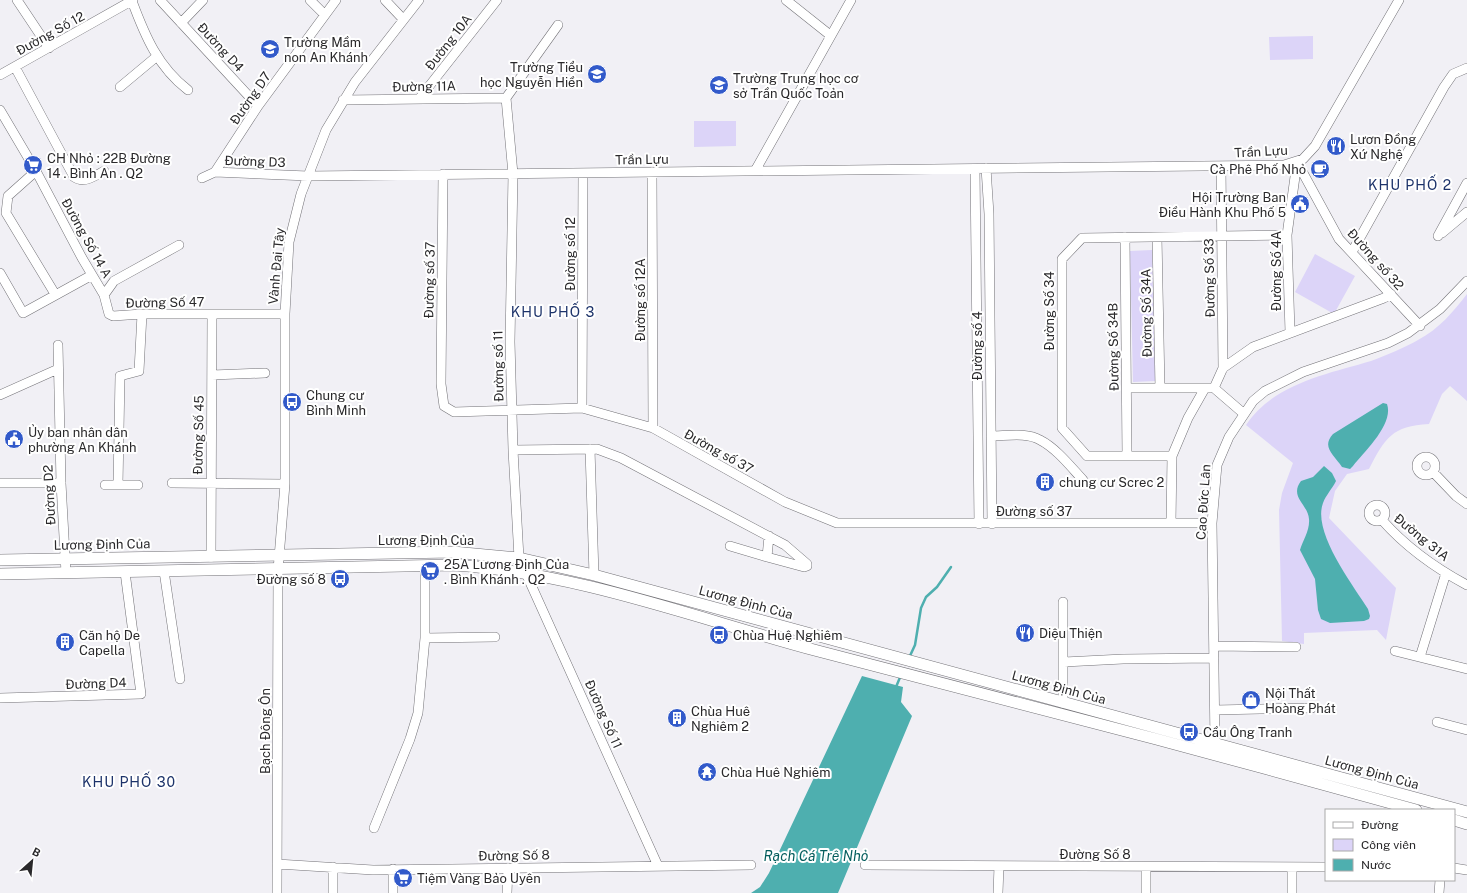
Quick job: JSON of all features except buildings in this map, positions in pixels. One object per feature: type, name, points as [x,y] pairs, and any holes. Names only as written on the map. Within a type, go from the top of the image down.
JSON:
[{"type":"main road","name":"Lương Định Của","points":[[0,560],[453,552],[519,558],[594,575],[1450,809]]},
{"type":"main road","name":"Lương Định Của","points":[[0,574],[278,570],[425,566],[491,568],[526,573],[593,587],[818,651],[1157,739],[1412,809]]},
{"type":"main road","name":"Lương Định Của","points":[[1455,810],[1467,812]]},
{"type":"main road","points":[[1455,820],[1467,824]]},
{"type":"street","points":[[17,0],[49,48]]},
{"type":"street","name":"Đường D4","points":[[160,0],[258,106]]},
{"type":"street","name":"Đường D4","points":[[181,22],[203,0]]},
{"type":"street","points":[[310,0],[325,15]]},
{"type":"street","name":"Đường D7","points":[[215,172],[258,106],[336,0]]},
{"type":"street","points":[[385,0],[403,19]]},
{"type":"street","name":"Vành Đai Tây","points":[[278,570],[281,555],[285,484],[285,314],[289,242],[297,208],[326,130],[343,100],[403,19],[419,0]]},
{"type":"street","name":"Đường 10A","points":[[419,99],[497,0]]},
{"type":"street","points":[[786,0],[830,35]]},
{"type":"street","points":[[755,171],[851,0]]},
{"type":"street","name":"Trần Lựu","points":[[308,176],[1284,165],[1297,162],[1311,151],[1319,140],[1399,0]]},
{"type":"street","points":[[133,1],[143,32],[156,57],[175,80],[188,90]]},
{"type":"street","name":"Đường Số 12","points":[[0,75],[133,1]]},
{"type":"street","points":[[513,174],[506,98],[558,25]]},
{"type":"street","points":[[120,87],[156,57]]},
{"type":"street","points":[[15,67],[74,177],[78,180],[87,179],[104,171]]},
{"type":"street","points":[[1352,252],[1444,87],[1453,74],[1467,68]]},
{"type":"street","name":"Đường 11A","points":[[343,100],[506,98]]},
{"type":"street","name":"Đường Số 14 A","points":[[0,110],[36,171],[104,295]]},
{"type":"street","name":"Đường Số 4A","points":[[1290,332],[1287,235],[1297,162]]},
{"type":"street","name":"Đường số 32","points":[[1297,162],[1339,238],[1420,326]]},
{"type":"street","name":"Đường Số 33","points":[[1172,456],[1188,418],[1223,368],[1221,166]]},
{"type":"street","name":"Đường số 4","points":[[986,168],[989,214],[992,524]]},
{"type":"street","name":"Đường số 4","points":[[975,169],[979,524]]},
{"type":"street","points":[[36,171],[8,196],[6,212],[55,294]]},
{"type":"street","name":"Đường D3","points":[[202,178],[215,172],[308,176]]},
{"type":"street","name":"Đường số 12A","points":[[652,172],[653,428]]},
{"type":"street","name":"Đường số 12","points":[[582,408],[583,173]]},
{"type":"street","name":"Đường số 37","points":[[444,174],[440,384],[444,406],[454,412],[582,408],[653,428],[785,502],[837,523],[1212,523]]},
{"type":"street","name":"Đường số 11","points":[[513,174],[510,342],[513,450],[519,558]]},
{"type":"street","points":[[1467,183],[1438,236],[1467,212]]},
{"type":"street","name":"Đường Số 34","points":[[1172,456],[1087,456],[1062,428],[1062,259],[1082,238],[1287,235]]},
{"type":"street","name":"Đường Số 34B","points":[[1125,237],[1127,456]]},
{"type":"street","name":"Đường Số 34A","points":[[1157,237],[1160,388]]},
{"type":"street","name":"Đường Số 47","points":[[179,245],[114,281],[104,295],[109,314],[113,316],[142,314],[285,314]]},
{"type":"street","points":[[0,273],[23,313],[55,294],[92,275]]},
{"type":"street","name":"Cao Đức Lân","points":[[1215,744],[1212,523],[1217,465],[1228,437],[1243,413],[1253,401],[1282,381],[1388,343],[1420,326],[1459,291],[1467,281]]},
{"type":"street","points":[[1223,368],[1253,347],[1384,298],[1391,294]]},
{"type":"street","points":[[118,485],[120,376],[139,371],[142,314]]},
{"type":"street","name":"Đường Số 45","points":[[211,557],[210,483],[212,315]]},
{"type":"street","name":"Đường D2","points":[[58,345],[61,483],[66,573]]},
{"type":"street","points":[[0,395],[58,369]]},
{"type":"street","points":[[212,375],[265,373]]},
{"type":"street","points":[[1127,388],[1209,388],[1243,413]]},
{"type":"street","points":[[991,436],[1027,436],[1039,439],[1051,448],[1083,480]]},
{"type":"street","points":[[590,449],[594,575]]},
{"type":"street","points":[[513,450],[597,449],[621,458],[785,545],[808,565],[804,567],[730,546]]},
{"type":"street","points":[[1171,523],[1172,456]]},
{"type":"street","points":[[1433,472],[1456,496],[1467,504]]},
{"type":"street","points":[[0,482],[61,483]]},
{"type":"street","points":[[172,483],[285,484]]},
{"type":"street","points":[[105,485],[138,485]]},
{"type":"street","name":"Đường 31A","points":[[1382,520],[1392,532],[1446,573],[1467,585]]},
{"type":"street","points":[[767,557],[769,536]]},
{"type":"street","name":"Đường Số 11","points":[[519,558],[658,866]]},
{"type":"street","points":[[374,828],[410,739],[418,712],[425,638],[425,566]]},
{"type":"street","name":"Bạch Đông Ôn","points":[[277,893],[278,570]]},
{"type":"street","points":[[164,571],[180,679]]},
{"type":"street","name":"Đường D4","points":[[0,698],[141,694],[125,572]]},
{"type":"street","points":[[1420,657],[1446,573]]},
{"type":"street","points":[[1063,602],[1063,703]]},
{"type":"street","points":[[425,638],[495,637]]},
{"type":"street","points":[[1214,646],[1296,647]]},
{"type":"street","points":[[1395,651],[1467,669]]},
{"type":"street","points":[[1064,662],[1123,659],[1214,658]]},
{"type":"street","points":[[1214,710],[1312,708]]},
{"type":"street","points":[[1437,722],[1467,730]]},
{"type":"street","name":"Đường Số 8","points":[[277,864],[393,869],[751,865]]},
{"type":"street","name":"Đường Số 8","points":[[865,865],[1325,867]]},
{"type":"street","points":[[998,866],[998,893]]},
{"type":"street","points":[[333,867],[333,893]]},
{"type":"street","points":[[1146,867],[1146,893]]},
{"type":"street","points":[[507,893],[508,868]]},
{"type":"street","points":[[1292,868],[1292,893]]},
{"type":"street","points":[[1455,868],[1467,870]]},
{"type":"street","points":[[393,869],[393,893]]},
{"type":"street","points":[[1439,893],[1440,881]]},
{"type":"green space","points":[[1313,36],[1313,59],[1270,60],[1269,37]]},
{"type":"green space","points":[[694,121],[736,121],[736,146],[694,147]]},
{"type":"green space","points":[[1152,250],[1155,381],[1133,382],[1130,251]]},
{"type":"green space","points":[[1315,254],[1355,276],[1334,314],[1295,292]]},
{"type":"green space","points":[[1467,294],[1467,401],[1450,386],[1442,394],[1429,424],[1416,425],[1398,431],[1385,442],[1369,469],[1347,474],[1335,491],[1329,518],[1396,588],[1386,640],[1377,630],[1304,633],[1304,644],[1282,641],[1279,510],[1282,493],[1293,463],[1246,425],[1257,411],[1271,400],[1302,382],[1377,359],[1426,336],[1445,320]]},
{"type":"water","points":[[1383,403],[1387,404],[1388,412],[1386,420],[1377,437],[1350,469],[1342,467],[1332,455],[1328,447],[1328,443],[1333,434]]},
{"type":"water","points":[[1324,466],[1332,473],[1336,481],[1323,503],[1321,515],[1323,528],[1328,543],[1344,573],[1368,609],[1370,616],[1369,619],[1364,621],[1330,623],[1321,619],[1318,610],[1315,579],[1300,550],[1307,531],[1309,519],[1306,509],[1298,496],[1298,487],[1301,481],[1313,477]]},
{"type":"water","name":"Rạch Cá Trê Nhỏ","points":[[862,676],[903,687],[901,702],[912,716],[838,893],[751,893],[760,887],[769,873]]},
{"type":"waterway","name":"Rạch Cá Trê Nhỏ","points":[[909,658],[915,645],[921,608],[926,597],[937,587],[951,567]]},
{"type":"waterway","name":"Rạch Cá Trê Nhỏ","points":[[896,687],[901,675]]},
{"type":"place","name":"Trường Mầm non An Khánh","points":[[270,49]]},
{"type":"place","name":"Trường Tiểu học Nguyễn Hiền","points":[[597,74]]},
{"type":"place","name":"Trường Trung học cơ sở Trần Quốc Toản","points":[[719,85]]},
{"type":"place","name":"Lươn Đồng Xứ Nghệ","points":[[1336,146]]},
{"type":"place","name":"CH Nhỏ : 22B Đường 14 . Bình An . Q2","points":[[33,165]]},
{"type":"place","name":"Cà Phê Phố Nhỏ","points":[[1320,169]]},
{"type":"place","name":"Hội Trường Ban Điều Hành Khu Phố 5","points":[[1300,204]]},
{"type":"place","name":"Chung cư Bình Minh","points":[[292,402]]},
{"type":"place","name":"Ủy ban nhân dân phường An Khánh","points":[[14,439]]},
{"type":"place","name":"chung cư Screc 2","points":[[1045,482]]},
{"type":"place","name":"25A Lương Định Của . Bình Khánh . Q2","points":[[430,571]]},
{"type":"place","name":"Đường số 8","points":[[340,579]]},
{"type":"place","name":"Diệu Thiện","points":[[1025,633]]},
{"type":"place","name":"Chùa Huệ Nghiêm","points":[[719,635]]},
{"type":"place","name":"Căn hộ De Capella","points":[[65,642]]},
{"type":"place","name":"Nội Thất Hoàng Phát","points":[[1251,700]]},
{"type":"place","name":"Chùa Huê Nghiêm 2","points":[[677,718]]},
{"type":"place","name":"Cầu Ông Tranh","points":[[1189,732]]},
{"type":"place","name":"Chùa Huê Nghiêm","points":[[707,772]]},
{"type":"place","name":"Tiệm Vàng Bảo Uyên","points":[[403,878]]},
{"type":"district","name":"KHU PHỐ 2","points":[[1410,185]]},
{"type":"district","name":"KHU PHỐ 3","points":[[553,312]]},
{"type":"district","name":"KHU PHỐ 30","points":[[129,782]]}]
